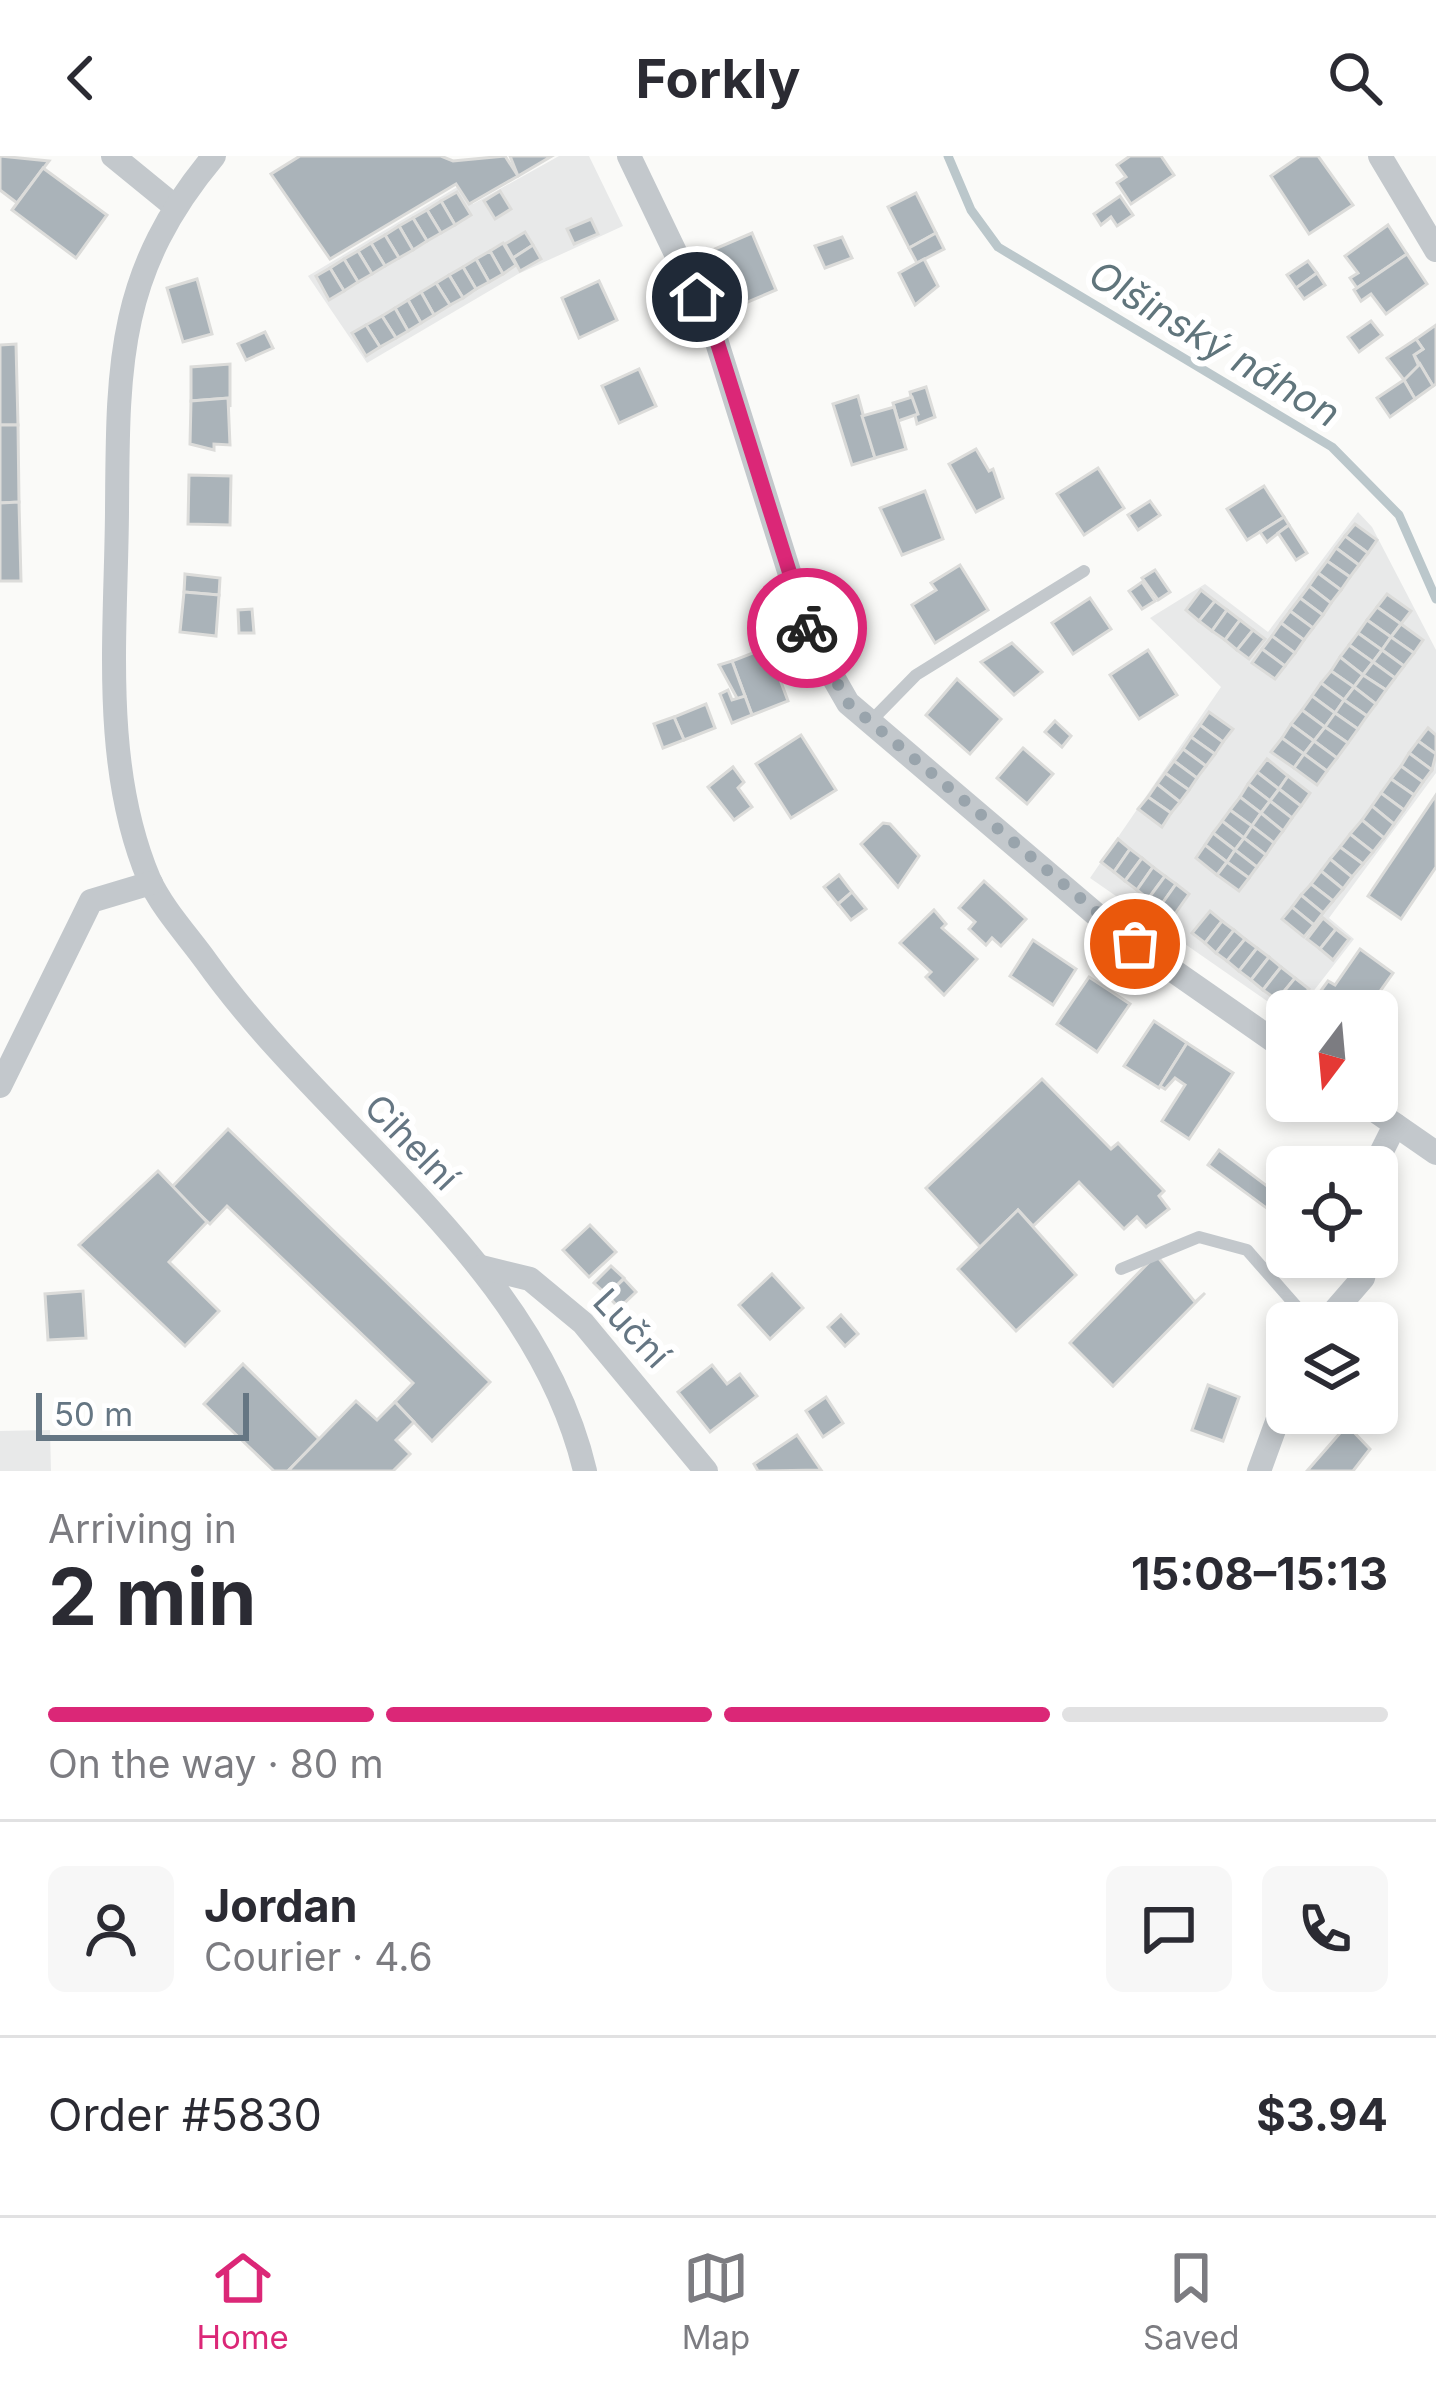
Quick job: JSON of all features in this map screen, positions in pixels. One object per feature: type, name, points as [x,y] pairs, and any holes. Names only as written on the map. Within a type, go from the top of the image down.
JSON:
[{"type":"street","points":[[113,156],[173,205]]},
{"type":"street","name":"Cihelní","points":[[214,156],[173,205],[140,278],[129,317],[117,446],[116,700],[122,793],[151,883],[256,1030],[482,1267],[541,1351],[574,1426],[585,1471]]},
{"type":"street","points":[[628,156],[714,332],[809,635],[848,703],[1112,928],[1266,1035]]},
{"type":"street","points":[[1381,156],[1436,250]]},
{"type":"street","points":[[0,1086],[91,902],[151,883]]},
{"type":"street","points":[[1391,1122],[1436,1153]]},
{"type":"street","points":[[1384,1146],[1395,1125]]},
{"type":"street","name":"Luční","points":[[482,1267],[530,1279],[583,1323],[706,1471]]},
{"type":"street","points":[[1342,1302],[1362,1278]]},
{"type":"street","points":[[1259,1471],[1272,1434]]},
{"type":"lane","points":[[870,722],[916,675],[1084,571]]},
{"type":"lane","points":[[1121,1269],[1199,1237],[1247,1250],[1293,1302]]},
{"type":"shaded area","points":[[559,156],[589,156],[623,226],[518,274],[367,363],[308,276],[459,186],[473,204]]},
{"type":"shaded area","points":[[1358,512],[1372,527],[1436,650],[1436,773],[1329,918],[1354,939],[1314,990],[1266,990],[1266,1000],[1090,878],[1221,687],[1150,618],[1205,584],[1268,632]]},
{"type":"shaded area","points":[[50,1430],[51,1471],[0,1471],[0,1431]]},
{"type":"building","points":[[0,156],[49,161],[17,203],[0,190]]},
{"type":"building","points":[[300,156],[441,156],[453,161],[505,156],[518,176],[469,204],[456,184],[330,259],[271,174]]},
{"type":"building","points":[[510,156],[552,156],[518,176]]},
{"type":"building","points":[[1130,156],[1161,156],[1174,175],[1131,204],[1117,183],[1126,177],[1117,165]]},
{"type":"building","points":[[1300,156],[1318,156],[1353,205],[1309,234],[1271,176]]},
{"type":"building","points":[[43,168],[107,215],[76,258],[12,210]]},
{"type":"building","points":[[500,191],[511,209],[495,219],[484,201]]},
{"type":"building","points":[[457,192],[471,215],[455,225],[441,201]]},
{"type":"building","points":[[916,193],[936,233],[909,248],[888,207]]},
{"type":"building","points":[[1120,196],[1133,215],[1117,226],[1111,217],[1101,225],[1094,214]]},
{"type":"building","points":[[441,201],[455,225],[441,233],[427,210]]},
{"type":"building","points":[[427,210],[441,233],[427,241],[413,218]]},
{"type":"building","points":[[413,218],[427,241],[413,250],[399,226]]},
{"type":"building","points":[[591,219],[598,234],[574,244],[567,229]]},
{"type":"building","points":[[1388,225],[1407,254],[1357,288],[1350,278],[1358,273],[1345,256]]},
{"type":"building","points":[[399,226],[413,250],[399,258],[385,235]]},
{"type":"building","points":[[525,232],[533,245],[513,258],[505,244]]},
{"type":"building","points":[[752,233],[776,290],[736,307],[710,251]]},
{"type":"building","points":[[936,233],[944,249],[917,263],[909,248]]},
{"type":"building","points":[[385,235],[399,258],[385,266],[371,243]]},
{"type":"building","points":[[842,237],[852,258],[825,268],[815,246]]},
{"type":"building","points":[[371,243],[385,266],[372,274],[358,251]]},
{"type":"building","points":[[503,243],[516,265],[503,274],[490,251]]},
{"type":"building","points":[[533,245],[541,259],[520,271],[513,258]]},
{"type":"building","points":[[358,251],[372,274],[358,282],[344,259]]},
{"type":"building","points":[[490,251],[503,274],[489,282],[476,259]]},
{"type":"building","points":[[1407,254],[1427,284],[1386,314],[1371,294],[1361,301],[1354,290]]},
{"type":"building","points":[[344,259],[358,282],[344,291],[330,268]]},
{"type":"building","points":[[476,259],[489,282],[476,289],[463,267]]},
{"type":"building","points":[[924,259],[938,286],[915,305],[899,273]]},
{"type":"building","points":[[1308,261],[1317,273],[1296,288],[1287,275]]},
{"type":"building","points":[[463,267],[476,289],[463,298],[449,275]]},
{"type":"building","points":[[330,268],[344,291],[329,300],[316,276]]},
{"type":"building","points":[[1317,273],[1325,285],[1304,299],[1296,288]]},
{"type":"building","points":[[449,275],[463,298],[450,305],[436,283]]},
{"type":"building","points":[[197,279],[212,334],[183,342],[167,288]]},
{"type":"building","points":[[599,281],[617,320],[579,338],[562,298]]},
{"type":"building","points":[[436,283],[450,305],[434,315],[421,292]]},
{"type":"building","points":[[421,292],[434,315],[421,323],[408,300]]},
{"type":"building","points":[[408,300],[421,323],[408,331],[395,308]]},
{"type":"building","points":[[395,308],[408,331],[396,338],[382,316]]},
{"type":"building","points":[[382,316],[396,338],[380,347],[366,325]]},
{"type":"building","points":[[1371,321],[1382,335],[1359,352],[1348,337]]},
{"type":"building","points":[[366,325],[380,347],[366,356],[352,333]]},
{"type":"building","points":[[1436,325],[1433,386],[1414,355],[1423,349],[1416,339]]},
{"type":"building","points":[[265,332],[273,348],[246,360],[238,344]]},
{"type":"building","points":[[1416,339],[1423,349],[1414,355],[1420,369],[1404,380],[1387,358]]},
{"type":"building","points":[[16,344],[18,425],[0,425],[0,345]]},
{"type":"building","points":[[230,364],[230,407],[228,398],[191,401],[191,367]]},
{"type":"building","points":[[1420,364],[1433,386],[1415,399],[1404,380]]},
{"type":"building","points":[[639,369],[656,406],[619,423],[602,386]]},
{"type":"building","points":[[1404,380],[1415,399],[1390,417],[1377,398]]},
{"type":"building","points":[[926,387],[935,417],[917,424],[910,392]]},
{"type":"building","points":[[858,396],[875,458],[852,465],[833,404]]},
{"type":"building","points":[[912,397],[918,414],[898,421],[893,403]]},
{"type":"building","points":[[228,398],[230,445],[214,444],[214,450],[190,444],[191,401]]},
{"type":"building","points":[[894,407],[906,449],[875,458],[862,416]]},
{"type":"building","points":[[0,425],[18,425],[19,502],[0,503]]},
{"type":"building","points":[[976,449],[989,471],[993,469],[1003,498],[976,512],[949,464]]},
{"type":"building","points":[[1098,468],[1124,508],[1084,535],[1057,494]]},
{"type":"building","points":[[189,475],[231,476],[230,525],[188,524]]},
{"type":"building","points":[[1264,486],[1284,517],[1247,540],[1227,509]]},
{"type":"building","points":[[925,491],[943,539],[902,555],[880,508]]},
{"type":"building","points":[[1150,501],[1160,515],[1138,530],[1128,515]]},
{"type":"building","points":[[19,502],[21,581],[0,581],[0,503]]},
{"type":"building","points":[[1284,517],[1289,525],[1267,542],[1260,532]]},
{"type":"building","points":[[1355,524],[1377,540],[1368,553],[1345,536]]},
{"type":"building","points":[[1289,525],[1307,553],[1296,560],[1278,533]]},
{"type":"building","points":[[1345,536],[1368,553],[1359,565],[1336,548]]},
{"type":"building","points":[[1336,548],[1359,565],[1350,577],[1327,561]]},
{"type":"building","points":[[1327,561],[1350,577],[1341,590],[1318,573]]},
{"type":"building","points":[[960,565],[988,610],[935,643],[912,605],[936,590],[931,583]]},
{"type":"building","points":[[1155,570],[1170,592],[1158,600],[1142,578]]},
{"type":"building","points":[[1318,573],[1341,590],[1331,603],[1309,586]]},
{"type":"building","points":[[185,574],[220,578],[219,595],[184,592]]},
{"type":"building","points":[[1142,582],[1155,601],[1142,609],[1129,591]]},
{"type":"building","points":[[1309,586],[1331,603],[1323,615],[1300,598]]},
{"type":"building","points":[[1201,590],[1215,601],[1199,621],[1186,610]]},
{"type":"building","points":[[184,592],[219,595],[216,636],[180,632]]},
{"type":"building","points":[[1387,594],[1411,611],[1401,624],[1377,607]]},
{"type":"building","points":[[1090,598],[1111,629],[1073,654],[1052,623]]},
{"type":"building","points":[[1300,598],[1323,615],[1313,628],[1290,611]]},
{"type":"building","points":[[1215,601],[1227,610],[1212,631],[1199,621]]},
{"type":"building","points":[[1377,607],[1401,624],[1391,637],[1367,620]]},
{"type":"building","points":[[252,609],[254,633],[239,633],[238,610]]},
{"type":"building","points":[[1227,610],[1240,620],[1225,640],[1212,631]]},
{"type":"building","points":[[1290,611],[1313,628],[1304,640],[1281,623]]},
{"type":"building","points":[[1240,620],[1253,630],[1237,650],[1225,640]]},
{"type":"building","points":[[1367,620],[1391,637],[1382,650],[1358,633]]},
{"type":"building","points":[[1281,623],[1304,640],[1295,653],[1272,636]]},
{"type":"building","points":[[1401,624],[1423,640],[1414,653],[1391,637]]},
{"type":"building","points":[[1253,630],[1265,639],[1249,659],[1237,650]]},
{"type":"building","points":[[1358,633],[1382,650],[1373,662],[1349,645]]},
{"type":"building","points":[[1272,636],[1295,653],[1285,666],[1262,649]]},
{"type":"building","points":[[1391,637],[1414,653],[1404,666],[1382,650]]},
{"type":"building","points":[[1012,643],[1042,672],[1014,695],[981,662]]},
{"type":"building","points":[[1349,645],[1373,662],[1363,675],[1340,657]]},
{"type":"building","points":[[768,647],[788,701],[752,715],[732,661]]},
{"type":"building","points":[[1262,649],[1285,666],[1275,679],[1252,663]]},
{"type":"building","points":[[1148,650],[1177,695],[1139,719],[1110,675]]},
{"type":"building","points":[[1382,650],[1404,666],[1395,678],[1373,662]]},
{"type":"building","points":[[1340,657],[1363,675],[1354,687],[1331,671]]},
{"type":"building","points":[[732,661],[745,696],[738,700],[719,665]]},
{"type":"building","points":[[1373,662],[1395,678],[1386,690],[1363,675]]},
{"type":"building","points":[[1331,671],[1354,687],[1344,700],[1321,683]]},
{"type":"building","points":[[1363,675],[1386,690],[1376,704],[1354,687]]},
{"type":"building","points":[[957,679],[1001,719],[970,754],[926,715]]},
{"type":"building","points":[[1321,683],[1344,700],[1335,713],[1312,696]]},
{"type":"building","points":[[1354,687],[1376,704],[1367,716],[1344,700]]},
{"type":"building","points":[[728,690],[732,700],[745,696],[752,715],[732,723],[720,694]]},
{"type":"building","points":[[1312,696],[1335,713],[1325,727],[1302,710]]},
{"type":"building","points":[[1344,700],[1367,716],[1358,729],[1335,713]]},
{"type":"building","points":[[706,704],[715,728],[684,740],[674,717]]},
{"type":"building","points":[[1302,710],[1325,727],[1314,741],[1291,724]]},
{"type":"building","points":[[1209,712],[1233,729],[1223,742],[1200,725]]},
{"type":"building","points":[[1335,713],[1358,729],[1348,743],[1325,727]]},
{"type":"building","points":[[674,717],[684,740],[663,748],[654,724]]},
{"type":"building","points":[[1055,721],[1071,736],[1062,747],[1045,732]]},
{"type":"building","points":[[1291,724],[1314,741],[1304,754],[1282,738]]},
{"type":"building","points":[[1200,725],[1223,742],[1215,754],[1191,737]]},
{"type":"building","points":[[1325,727],[1348,743],[1337,758],[1314,741]]},
{"type":"building","points":[[1428,728],[1436,735],[1436,754],[1418,741]]},
{"type":"building","points":[[801,735],[836,790],[791,818],[756,764]]},
{"type":"building","points":[[1191,737],[1215,754],[1206,766],[1183,749]]},
{"type":"building","points":[[1282,738],[1304,754],[1294,768],[1271,752]]},
{"type":"building","points":[[1314,741],[1337,758],[1327,771],[1304,754]]},
{"type":"building","points":[[1418,741],[1436,754],[1432,770],[1409,753]]},
{"type":"building","points":[[1023,748],[1053,774],[1027,804],[997,778]]},
{"type":"building","points":[[1183,749],[1206,766],[1197,778],[1174,761]]},
{"type":"building","points":[[1409,753],[1432,770],[1423,782],[1401,766]]},
{"type":"building","points":[[1304,754],[1327,771],[1317,785],[1294,768]]},
{"type":"building","points":[[1267,759],[1288,776],[1279,789],[1257,772]]},
{"type":"building","points":[[1174,761],[1197,778],[1189,790],[1165,773]]},
{"type":"building","points":[[1401,766],[1423,782],[1414,795],[1391,779]]},
{"type":"building","points":[[733,767],[744,782],[738,788],[752,807],[734,820],[708,787]]},
{"type":"building","points":[[1257,772],[1279,789],[1270,801],[1248,784]]},
{"type":"building","points":[[1165,773],[1189,790],[1180,802],[1157,784]]},
{"type":"building","points":[[1288,776],[1310,793],[1301,806],[1279,789]]},
{"type":"building","points":[[1391,779],[1414,795],[1404,810],[1381,793]]},
{"type":"building","points":[[1157,784],[1180,802],[1171,813],[1148,797]]},
{"type":"building","points":[[1248,784],[1270,801],[1261,813],[1240,797]]},
{"type":"building","points":[[1279,789],[1301,806],[1292,818],[1270,801]]},
{"type":"building","points":[[1381,793],[1404,810],[1394,824],[1372,806]]},
{"type":"building","points":[[1436,795],[1436,867],[1401,919],[1368,896]]},
{"type":"building","points":[[1148,797],[1171,813],[1162,827],[1138,809]]},
{"type":"building","points":[[1240,797],[1261,813],[1252,826],[1230,810]]},
{"type":"building","points":[[1270,801],[1292,818],[1283,831],[1261,813]]},
{"type":"building","points":[[1372,806],[1394,824],[1384,838],[1362,820]]},
{"type":"building","points":[[1230,810],[1252,826],[1244,838],[1222,821]]},
{"type":"building","points":[[1261,813],[1283,831],[1274,843],[1252,826]]},
{"type":"building","points":[[1362,820],[1384,838],[1373,852],[1350,834]]},
{"type":"building","points":[[1222,821],[1244,838],[1235,850],[1213,833]]},
{"type":"building","points":[[883,823],[890,824],[919,856],[898,887],[861,844]]},
{"type":"building","points":[[1252,826],[1274,843],[1266,855],[1244,838]]},
{"type":"building","points":[[1213,833],[1235,850],[1227,862],[1205,845]]},
{"type":"building","points":[[1350,834],[1373,852],[1363,864],[1340,847]]},
{"type":"building","points":[[1244,838],[1266,855],[1257,867],[1235,850]]},
{"type":"building","points":[[1118,839],[1130,849],[1114,872],[1101,862]]},
{"type":"building","points":[[1205,845],[1227,862],[1217,875],[1196,858]]},
{"type":"building","points":[[1340,847],[1363,864],[1352,877],[1330,859]]},
{"type":"building","points":[[1130,849],[1142,858],[1125,881],[1114,872]]},
{"type":"building","points":[[1235,850],[1257,867],[1249,878],[1227,862]]},
{"type":"building","points":[[1142,858],[1153,867],[1137,890],[1125,881]]},
{"type":"building","points":[[1330,859],[1352,877],[1343,889],[1321,871]]},
{"type":"building","points":[[1227,862],[1249,878],[1239,891],[1217,875]]},
{"type":"building","points":[[1153,867],[1165,876],[1148,899],[1137,890]]},
{"type":"building","points":[[1321,871],[1343,889],[1333,901],[1311,884]]},
{"type":"building","points":[[839,875],[852,892],[838,904],[824,887]]},
{"type":"building","points":[[1165,876],[1176,884],[1159,908],[1148,899]]},
{"type":"building","points":[[984,881],[1026,919],[1001,946],[992,938],[986,945],[969,929],[975,922],[959,908]]},
{"type":"building","points":[[1176,884],[1189,894],[1172,918],[1159,908]]},
{"type":"building","points":[[1311,884],[1333,901],[1323,913],[1301,895]]},
{"type":"building","points":[[852,892],[866,909],[851,920],[838,904]]},
{"type":"building","points":[[1301,895],[1323,913],[1314,925],[1292,907]]},
{"type":"building","points":[[1292,907],[1314,925],[1304,937],[1282,919]]},
{"type":"building","points":[[934,910],[946,924],[942,928],[977,959],[944,995],[926,977],[931,972],[900,943]]},
{"type":"building","points":[[1210,911],[1222,921],[1205,943],[1192,933]]},
{"type":"building","points":[[1323,918],[1336,929],[1320,949],[1307,939]]},
{"type":"building","points":[[1222,921],[1234,930],[1216,953],[1205,943]]},
{"type":"building","points":[[1336,929],[1349,939],[1333,960],[1320,949]]},
{"type":"building","points":[[1234,930],[1245,939],[1227,961],[1216,953]]},
{"type":"building","points":[[1245,939],[1257,948],[1239,971],[1227,961]]},
{"type":"building","points":[[1033,940],[1076,969],[1053,1005],[1010,976]]},
{"type":"building","points":[[1257,948],[1269,957],[1251,980],[1239,971]]},
{"type":"building","points":[[1360,949],[1393,973],[1381,990],[1321,990],[1328,981],[1335,985]]},
{"type":"building","points":[[1269,957],[1281,967],[1263,990],[1251,980]]},
{"type":"building","points":[[1281,967],[1295,978],[1285,990],[1263,990]]},
{"type":"building","points":[[1089,977],[1130,1004],[1097,1052],[1057,1024]]},
{"type":"building","points":[[1295,978],[1309,989],[1308,990],[1285,990]]},
{"type":"building","points":[[1154,1021],[1187,1043],[1159,1088],[1124,1066]]},
{"type":"building","points":[[1187,1043],[1233,1073],[1189,1139],[1162,1121],[1185,1085],[1175,1078],[1165,1089],[1160,1086]]},
{"type":"building","points":[[1042,1079],[1111,1149],[1118,1143],[1164,1191],[1159,1196],[1169,1209],[1146,1227],[1137,1217],[1124,1229],[1079,1182],[1033,1226],[1018,1210],[980,1247],[926,1188]]},
{"type":"building","points":[[228,1129],[490,1382],[432,1441],[395,1402],[413,1383],[227,1206],[210,1224],[171,1188]]},
{"type":"building","points":[[1219,1150],[1266,1185],[1266,1208],[1208,1165]]},
{"type":"building","points":[[158,1171],[207,1222],[169,1262],[219,1311],[185,1346],[79,1245]]},
{"type":"building","points":[[1018,1210],[1076,1275],[1016,1331],[958,1269]]},
{"type":"building","points":[[590,1225],[616,1252],[589,1277],[563,1250]]},
{"type":"building","points":[[1156,1255],[1195,1302],[1205,1293],[1113,1386],[1070,1343]]},
{"type":"building","points":[[611,1266],[624,1278],[607,1295],[594,1283]]},
{"type":"building","points":[[772,1274],[803,1308],[770,1339],[739,1305]]},
{"type":"building","points":[[624,1279],[636,1292],[619,1308],[607,1295]]},
{"type":"building","points":[[83,1291],[86,1338],[48,1340],[45,1294]]},
{"type":"building","points":[[841,1315],[858,1334],[845,1346],[828,1327]]},
{"type":"building","points":[[243,1364],[319,1439],[288,1471],[274,1471],[204,1404]]},
{"type":"building","points":[[712,1365],[727,1384],[740,1374],[757,1396],[710,1432],[678,1392]]},
{"type":"building","points":[[1208,1385],[1239,1397],[1223,1441],[1192,1430]]},
{"type":"building","points":[[826,1397],[843,1423],[823,1437],[806,1411]]},
{"type":"building","points":[[356,1401],[377,1420],[395,1402],[414,1422],[396,1440],[410,1454],[393,1471],[288,1471]]},
{"type":"building","points":[[1339,1434],[1356,1434],[1370,1449],[1353,1471],[1307,1471]]},
{"type":"building","points":[[797,1435],[821,1470],[758,1471],[754,1464]]},
{"type":"waterway","name":"Olšinský náhon","points":[[948,156],[971,210],[998,247],[1332,447],[1399,515],[1436,599]]},
{"type":"way so far","points":[[807,628],[848,703],[1135,944]]},
{"type":"route","points":[[697,297],[714,332],[807,628]]}]
